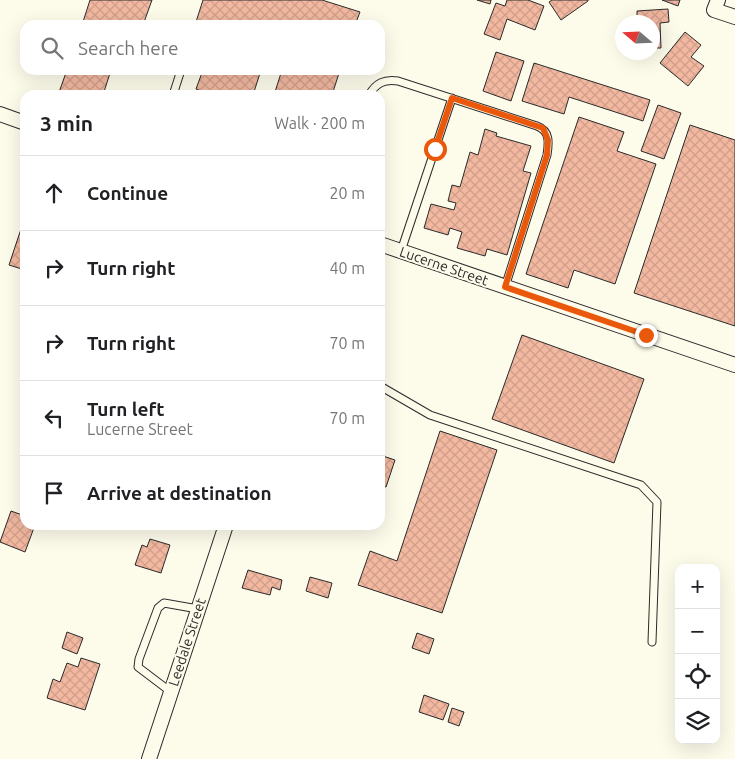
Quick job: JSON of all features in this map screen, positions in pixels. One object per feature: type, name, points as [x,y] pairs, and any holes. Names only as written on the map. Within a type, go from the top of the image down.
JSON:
[{"type":"street","points":[[718,0],[714,10],[735,17]]},
{"type":"street","points":[[0,114],[20,121]]},
{"type":"street","name":"Lucerne Street","points":[[385,246],[735,365]]},
{"type":"street","name":"Leedale Street","points":[[148,759],[224,530]]},
{"type":"lane","points":[[175,90],[179,75]]},
{"type":"lane","points":[[372,90],[381,82],[390,80],[543,128],[548,140],[547,155],[505,287]]},
{"type":"lane","points":[[401,251],[452,98]]},
{"type":"lane","points":[[385,389],[430,415],[641,485],[658,502],[652,642]]},
{"type":"lane","points":[[171,692],[142,672],[138,667],[139,659],[158,608],[164,603],[198,609]]},
{"type":"building","points":[[90,0],[152,0],[145,20],[84,20]]},
{"type":"building","points":[[203,0],[322,0],[360,12],[357,20],[197,20]]},
{"type":"building","points":[[477,0],[491,0],[490,4]]},
{"type":"building","points":[[507,0],[528,0],[544,6],[535,30],[507,19],[500,40],[484,34],[496,3],[505,6]]},
{"type":"building","points":[[552,0],[588,1],[561,20],[549,2]]},
{"type":"building","points":[[662,0],[680,0],[678,6]]},
{"type":"building","points":[[668,9],[669,22],[660,23],[660,15],[637,15],[637,11]]},
{"type":"building","points":[[685,32],[701,45],[691,57],[704,66],[688,86],[660,63]]},
{"type":"building","points":[[496,52],[524,61],[511,101],[483,91]]},
{"type":"building","points":[[534,63],[650,100],[643,121],[569,97],[564,114],[522,101]]},
{"type":"building","points":[[65,75],[109,75],[105,90],[60,90]]},
{"type":"building","points":[[201,75],[259,75],[255,90],[196,89]]},
{"type":"building","points":[[280,75],[338,75],[334,90],[276,90]]},
{"type":"building","points":[[658,105],[681,113],[664,159],[641,151]]},
{"type":"building","points":[[579,117],[624,132],[617,151],[656,164],[615,284],[574,270],[568,288],[526,274]]},
{"type":"building","points":[[690,125],[735,140],[735,326],[634,293]]},
{"type":"building","points":[[485,129],[497,133],[496,136],[531,146],[523,171],[531,173],[507,255],[487,249],[485,256],[457,248],[462,232],[450,228],[448,235],[424,228],[431,204],[454,210],[456,203],[448,201],[452,185],[460,187],[470,152],[478,155]]},
{"type":"building","points":[[20,232],[20,268],[9,265]]},
{"type":"building","points":[[522,335],[644,379],[614,463],[492,419]]},
{"type":"building","points":[[440,431],[497,450],[442,613],[358,585],[370,551],[397,561]]},
{"type":"building","points":[[385,457],[395,460],[385,487]]},
{"type":"building","points":[[11,511],[20,514],[20,530],[33,530],[25,552],[0,542]]},
{"type":"building","points":[[150,539],[170,545],[161,573],[135,565],[142,545],[147,547]]},
{"type":"building","points":[[248,570],[282,580],[280,590],[272,587],[270,595],[242,588]]},
{"type":"building","points":[[310,577],[332,583],[328,598],[306,591]]},
{"type":"building","points":[[67,632],[83,638],[77,654],[62,648]]},
{"type":"building","points":[[417,633],[434,639],[429,654],[412,648]]},
{"type":"building","points":[[81,658],[100,664],[85,710],[47,698],[53,679],[60,682],[67,663],[78,667]]},
{"type":"building","points":[[424,695],[449,704],[443,720],[419,712]]},
{"type":"building","points":[[452,708],[464,712],[459,726],[448,722]]},
{"type":"route","points":[[435,149],[452,98],[543,128],[548,140],[547,155],[505,287],[646,335]]}]
